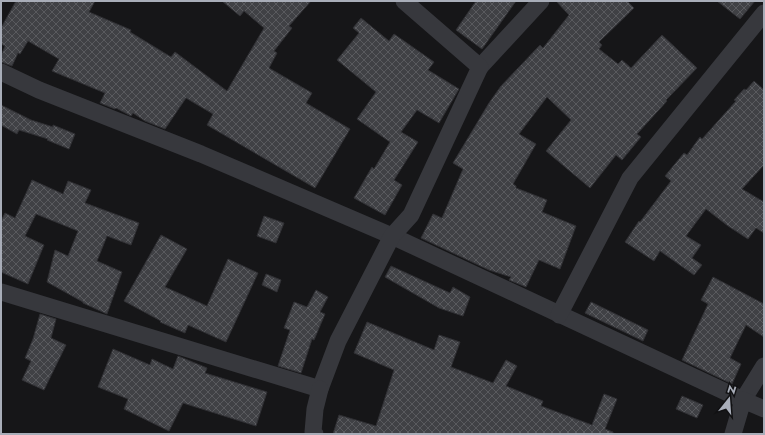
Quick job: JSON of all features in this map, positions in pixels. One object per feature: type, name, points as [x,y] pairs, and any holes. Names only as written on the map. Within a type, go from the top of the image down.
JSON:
[{"type":"street","points":[[404,1],[480,67]]},
{"type":"street","points":[[315,434],[313,432],[315,409],[320,390],[338,341],[392,236],[411,215],[480,67],[541,1]]},
{"type":"street","points":[[559,315],[630,178],[764,13]]},
{"type":"street","points":[[1,72],[39,90],[201,154],[392,236],[559,315],[764,409]]},
{"type":"street","points":[[1,292],[320,390]]},
{"type":"street","points":[[733,434],[743,400],[764,366]]},
{"type":"building","points":[[16,1],[95,1],[89,12],[131,30],[130,32],[171,57],[175,52],[227,91],[264,28],[244,11],[240,16],[222,1],[311,1],[289,26],[292,28],[274,51],[277,53],[269,68],[312,93],[306,103],[350,129],[315,188],[207,125],[213,114],[186,98],[165,129],[145,121],[133,113],[131,116],[116,108],[115,109],[100,103],[105,93],[52,71],[59,59],[28,41],[20,54],[18,53],[12,66],[1,62],[1,56],[5,46],[1,44],[1,28]]},
{"type":"building","points":[[476,1],[516,1],[482,49],[456,30]]},
{"type":"building","points":[[556,1],[627,1],[634,8],[599,42],[602,45],[599,49],[618,64],[622,60],[631,68],[662,35],[697,68],[666,100],[667,101],[637,134],[641,137],[622,160],[616,155],[590,188],[546,151],[571,120],[547,97],[519,134],[536,144],[513,184],[516,188],[547,200],[542,212],[576,226],[560,269],[539,260],[526,287],[509,280],[511,277],[489,270],[421,238],[433,214],[442,218],[463,169],[453,163],[489,103],[501,86],[540,45],[543,48],[569,15]]},
{"type":"building","points":[[717,1],[755,1],[740,19]]},
{"type":"building","points":[[361,18],[389,41],[394,34],[434,62],[428,70],[459,89],[439,123],[417,110],[401,132],[418,142],[394,180],[402,185],[385,215],[354,198],[372,167],[374,169],[390,142],[357,119],[376,92],[337,60],[359,33],[353,28]]},
{"type":"building","points":[[754,81],[764,90],[764,165],[742,189],[764,202],[764,233],[756,228],[748,239],[706,209],[686,236],[701,245],[692,258],[702,265],[694,275],[660,251],[654,261],[625,242],[639,221],[640,222],[671,181],[665,176],[684,153],[687,155],[700,137],[702,139],[736,101],[734,100]]},
{"type":"building","points":[[1,105],[31,120],[53,127],[53,125],[75,134],[69,149],[47,140],[48,139],[19,130],[17,134],[1,125]]},
{"type":"building","points":[[32,180],[63,194],[68,181],[91,190],[85,203],[139,223],[131,245],[107,236],[97,261],[122,272],[107,314],[83,303],[47,282],[55,250],[68,256],[78,231],[36,214],[25,236],[44,245],[28,284],[1,272],[1,221],[5,213],[15,218]]},
{"type":"building","points":[[264,216],[284,223],[276,243],[257,236]]},
{"type":"building","points":[[161,235],[187,249],[165,287],[207,306],[228,259],[258,273],[226,342],[188,325],[185,333],[160,322],[161,321],[124,301]]},
{"type":"building","points":[[391,266],[450,293],[453,287],[470,297],[463,316],[439,308],[385,277]]},
{"type":"building","points":[[266,274],[281,280],[277,292],[262,285]]},
{"type":"building","points":[[713,277],[764,304],[764,337],[746,325],[730,358],[741,364],[732,384],[682,360],[708,304],[701,300]]},
{"type":"building","points":[[316,290],[328,297],[320,312],[325,314],[314,340],[312,339],[301,373],[278,366],[290,330],[284,328],[294,302],[307,307]]},
{"type":"building","points":[[591,302],[648,330],[643,341],[585,313]]},
{"type":"building","points":[[40,314],[56,319],[51,338],[66,345],[44,390],[22,380],[31,361],[25,358],[33,339]]},
{"type":"building","points":[[367,322],[434,350],[439,335],[460,342],[451,367],[493,383],[506,360],[517,366],[506,386],[543,401],[541,406],[592,425],[604,394],[617,399],[605,429],[613,432],[613,434],[333,434],[339,415],[376,426],[394,370],[354,353]]},
{"type":"building","points":[[113,349],[150,365],[152,359],[173,369],[178,356],[207,368],[205,373],[267,392],[256,426],[183,403],[169,431],[124,409],[128,399],[98,387]]},
{"type":"building","points":[[682,396],[703,405],[697,418],[676,409]]}]
